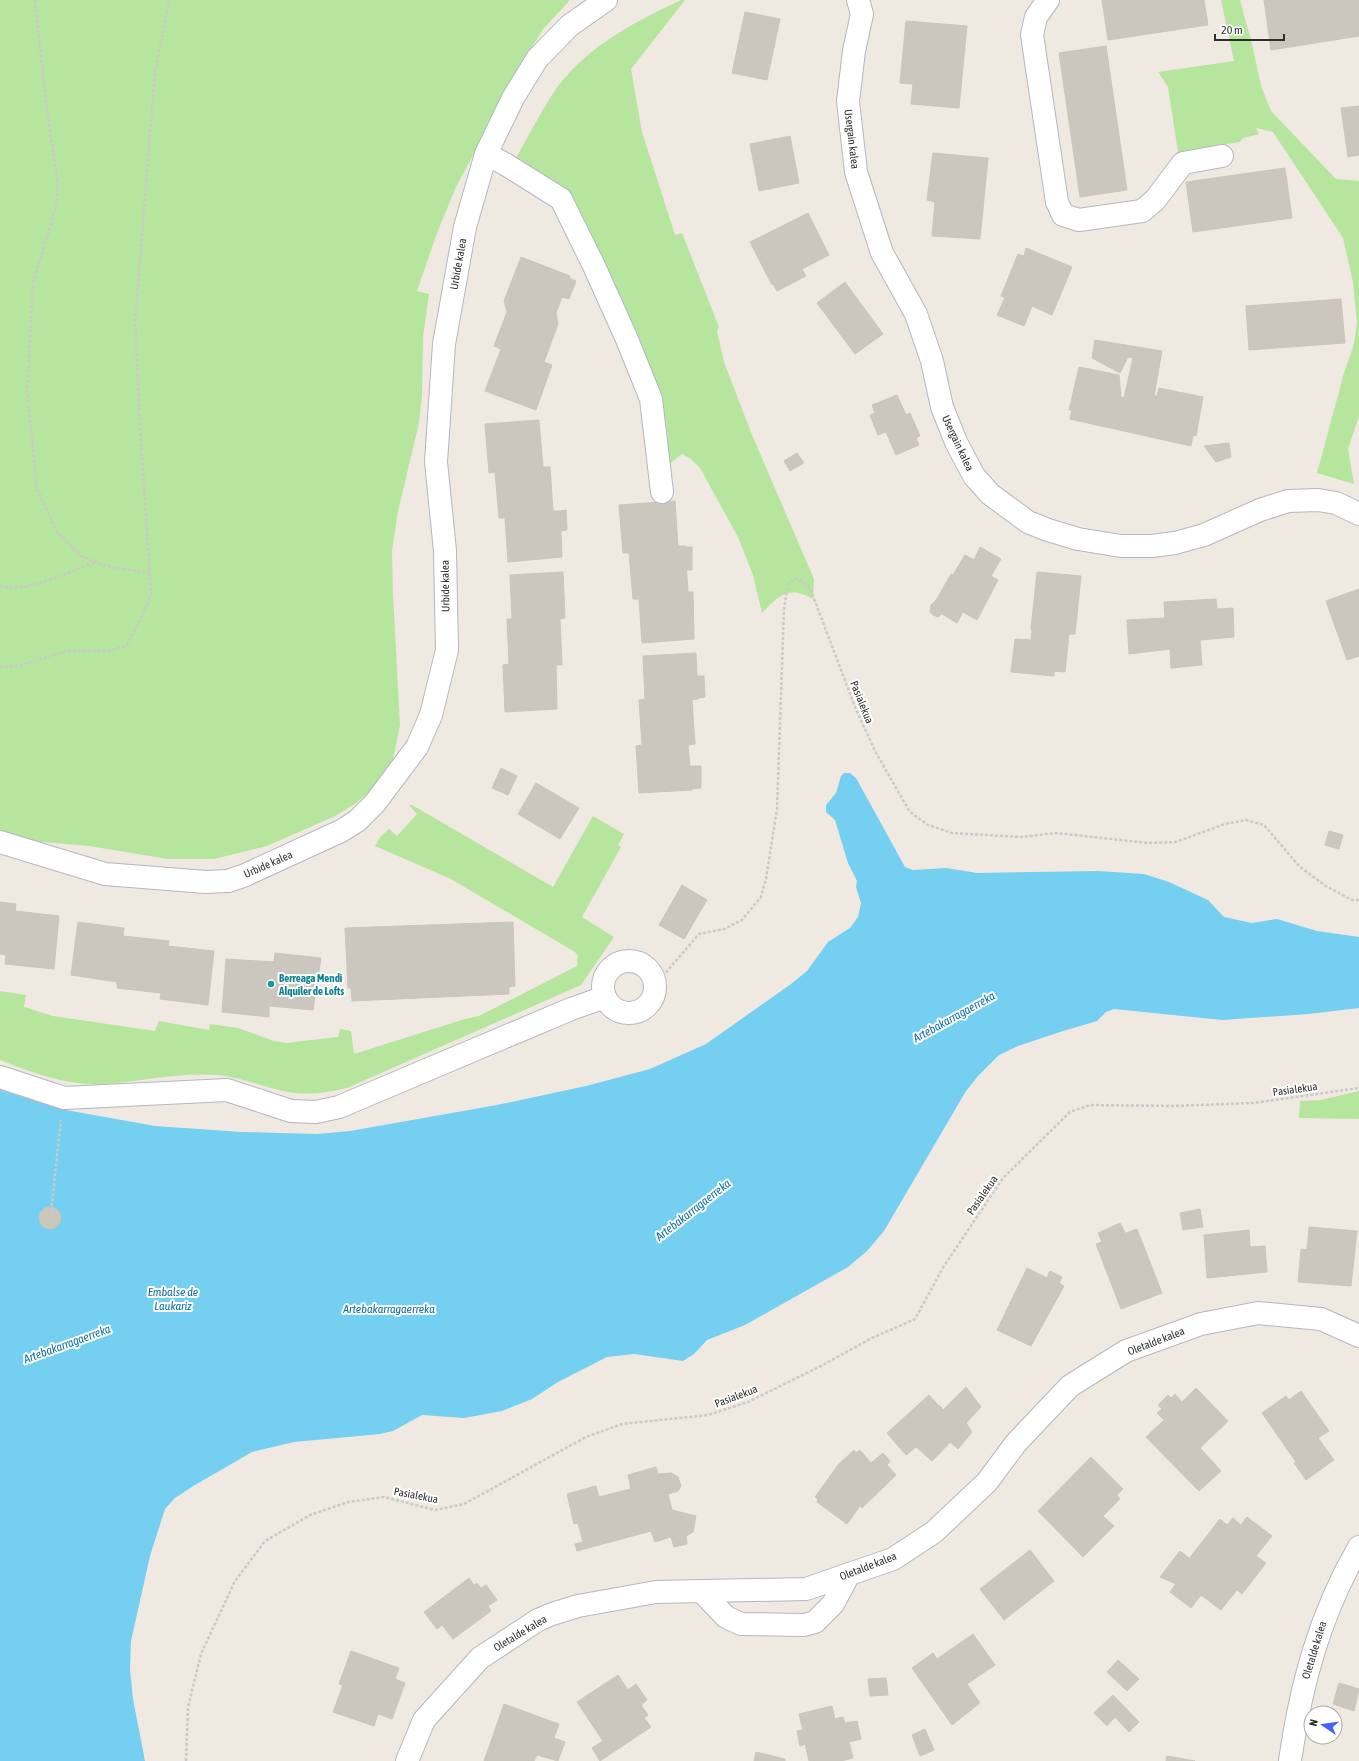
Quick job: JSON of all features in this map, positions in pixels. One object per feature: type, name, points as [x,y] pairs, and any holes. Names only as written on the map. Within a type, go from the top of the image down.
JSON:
[{"type":"street","name":"Urbide kalea","points":[[0,842],[104,874],[206,882],[228,880],[243,876],[334,834],[357,821],[375,803],[417,747],[431,715],[447,650],[445,551],[436,462],[444,344],[465,227],[486,154],[513,98],[537,58],[569,26],[606,0]]},
{"type":"street","points":[[1048,0],[1036,17],[1032,35],[1056,202],[1063,215],[1079,220],[1142,211],[1155,200],[1183,163],[1222,156]]},
{"type":"street","name":"Usergain kalea","points":[[862,4],[848,100],[856,172],[882,253],[916,314],[932,361],[945,414],[956,442],[974,476],[990,494],[1028,522],[1048,530],[1078,539],[1121,546],[1152,546],[1174,543],[1204,535],[1260,510],[1288,501],[1318,500],[1336,503],[1359,514]]},
{"type":"street","points":[[486,154],[505,164],[561,199],[623,330],[651,399],[662,492]]},
{"type":"street","points":[[631,961],[644,965],[653,976],[656,984],[655,994],[651,1002],[645,1008],[637,1012],[628,1014],[619,1012],[612,1007],[605,997],[603,986],[605,977],[614,966],[622,962],[631,961]]},
{"type":"street","points":[[0,1077],[64,1098],[227,1090],[291,1112],[316,1112],[339,1107],[571,1009],[605,997]]},
{"type":"street","name":"Oletalde kalea","points":[[407,1761],[424,1720],[480,1658],[538,1620],[578,1606],[656,1592],[702,1592],[806,1588],[893,1559],[934,1532],[987,1482],[1016,1443],[1070,1386],[1126,1351],[1201,1324],[1258,1313],[1321,1319],[1359,1336]]},
{"type":"street","name":"Oletalde kalea","points":[[1290,1761],[1304,1683],[1322,1622],[1348,1565],[1359,1546]]},
{"type":"street","points":[[702,1592],[726,1617],[741,1624],[804,1625],[815,1622],[833,1604],[849,1574]]},
{"type":"path","points":[[35,0],[46,102],[58,185],[56,207],[33,283],[27,391],[37,489],[58,532],[82,556],[106,566],[149,573]]},
{"type":"path","points":[[0,667],[18,666],[67,651],[108,651],[127,645],[144,612],[151,594],[135,321],[155,73],[169,0]]},
{"type":"path","points":[[0,586],[9,589],[34,584],[96,562]]},
{"type":"path","name":"Pasialekua","points":[[656,984],[699,934],[724,929],[742,920],[761,897],[766,879],[777,809],[784,610],[788,584],[797,578],[810,588],[855,707],[875,751],[910,812],[928,825],[952,833],[1021,838],[1056,833],[1148,843],[1176,842],[1225,824],[1246,820],[1264,825],[1300,867],[1326,886],[1352,900],[1359,900]]},
{"type":"path","name":"Pasialekua","points":[[186,1761],[188,1707],[201,1654],[235,1581],[265,1541],[310,1514],[348,1502],[384,1497],[436,1510],[464,1504],[586,1437],[622,1424],[708,1414],[748,1402],[819,1367],[872,1338],[915,1319],[944,1266],[1003,1178],[1070,1112],[1090,1105],[1172,1106],[1253,1103],[1359,1088]]},
{"type":"path","points":[[50,1221],[64,1098]]},
{"type":"green space","points":[[0,0],[570,0],[544,28],[528,53],[456,187],[437,233],[417,291],[429,294],[423,337],[422,396],[419,423],[398,511],[392,551],[400,725],[392,764],[374,788],[355,804],[335,816],[267,846],[214,859],[168,859],[89,846],[20,840],[0,836]]},
{"type":"green space","points":[[681,0],[685,0],[631,69],[642,132],[675,235],[682,233],[719,327],[717,331],[724,362],[752,435],[814,579],[813,599],[797,593],[785,594],[774,601],[762,613],[753,575],[738,537],[700,468],[691,459],[682,454],[668,465],[668,435],[661,406],[643,347],[614,283],[582,224],[516,158],[552,95],[578,64],[610,38]]},
{"type":"green space","points":[[1221,0],[1240,0],[1252,44],[1261,86],[1271,111],[1336,179],[1359,181],[1359,416],[1348,449],[1354,484],[1317,473],[1344,373],[1354,344],[1357,323],[1353,282],[1343,238],[1273,132],[1256,128],[1259,134],[1243,138],[1240,142],[1178,152],[1168,87],[1158,72],[1234,61]]},
{"type":"green space","points":[[409,805],[412,805],[553,887],[593,816],[624,834],[618,845],[621,847],[582,917],[614,937],[581,985],[347,1088],[331,1091],[307,1094],[291,1093],[233,1078],[202,1074],[103,1084],[76,1083],[51,1078],[0,1060],[0,991],[26,995],[24,1007],[53,1016],[155,1031],[159,1021],[209,1030],[210,1024],[238,1028],[274,1041],[286,1043],[338,1037],[340,1029],[351,1031],[354,1054],[465,1019],[479,1016],[577,966],[578,956],[575,952],[451,879],[375,846],[380,837],[389,829],[397,836],[417,814]]},
{"type":"green space","points":[[1359,1091],[1359,1119],[1299,1118],[1300,1101],[1321,1100]]},
{"type":"water","name":"Embalse de Laukariz","points":[[844,773],[850,773],[856,778],[905,867],[913,870],[946,868],[977,873],[1098,871],[1144,874],[1169,882],[1208,900],[1224,917],[1252,923],[1277,919],[1317,931],[1359,937],[1359,1008],[1308,1014],[1222,1020],[1114,1009],[1106,1012],[1097,1021],[1018,1046],[999,1055],[978,1076],[966,1091],[884,1231],[867,1251],[848,1267],[745,1325],[707,1340],[694,1354],[683,1361],[634,1354],[607,1357],[558,1382],[532,1399],[502,1411],[464,1418],[422,1415],[393,1431],[380,1434],[294,1442],[252,1452],[175,1498],[165,1509],[150,1556],[131,1641],[130,1669],[133,1699],[145,1761],[0,1761],[0,1090],[66,1110],[155,1126],[242,1132],[317,1134],[350,1131],[497,1105],[586,1086],[650,1069],[706,1044],[791,984],[807,971],[828,942],[850,928],[858,917],[861,903],[856,887],[857,881],[848,863],[835,820],[826,812],[826,805],[836,793],[841,776]]},
{"type":"building","points":[[1102,0],[1204,0],[1208,25],[1108,40]]},
{"type":"building","points":[[1264,0],[1359,0],[1359,36],[1271,50]]},
{"type":"building","points":[[745,12],[780,19],[767,80],[732,73]]},
{"type":"building","points":[[906,21],[967,26],[959,108],[911,104],[913,84],[900,83]]},
{"type":"building","points":[[1106,46],[1127,190],[1080,197],[1059,53]]},
{"type":"building","points":[[1359,106],[1359,155],[1348,157],[1341,108]]},
{"type":"building","points":[[790,136],[799,183],[759,191],[750,144]]},
{"type":"building","points":[[933,153],[988,158],[980,239],[932,236],[935,202],[927,200]]},
{"type":"building","points":[[1285,168],[1292,218],[1193,232],[1186,182]]},
{"type":"building","points":[[808,213],[829,255],[802,269],[806,276],[777,291],[773,284],[772,285],[750,242]]},
{"type":"building","points":[[1026,248],[1072,267],[1052,315],[1032,306],[1024,326],[997,315],[1005,298],[1001,296],[1018,254],[1024,256]]},
{"type":"building","points":[[521,257],[570,276],[556,313],[558,324],[544,362],[552,365],[536,410],[485,391],[501,349],[494,346],[507,312],[504,301]]},
{"type":"building","points":[[569,278],[576,281],[569,299],[562,297]]},
{"type":"building","points":[[845,282],[883,334],[855,354],[817,303]]},
{"type":"building","points":[[1341,299],[1345,343],[1249,350],[1246,306]]},
{"type":"building","points":[[1095,340],[1162,351],[1154,396],[1157,396],[1159,388],[1203,397],[1196,436],[1193,435],[1191,446],[1070,419],[1072,410],[1069,410],[1079,367],[1119,375],[1121,397],[1124,398],[1133,358],[1128,357],[1120,373],[1092,358]]},
{"type":"building","points":[[897,395],[906,415],[910,413],[920,436],[916,438],[919,445],[896,455],[886,432],[878,435],[870,415],[875,413],[872,405]]},
{"type":"building","points":[[539,420],[543,467],[550,467],[553,511],[560,511],[562,557],[508,562],[505,518],[499,518],[495,472],[489,473],[485,424]]},
{"type":"building","points":[[1229,443],[1231,457],[1216,462],[1204,446]]},
{"type":"building","points":[[797,453],[804,463],[790,471],[784,461]]},
{"type":"building","points":[[675,501],[678,546],[685,546],[688,592],[693,592],[694,639],[642,643],[639,599],[633,599],[629,553],[623,553],[619,505]]},
{"type":"building","points":[[566,510],[567,530],[561,531],[560,511]]},
{"type":"building","points":[[685,547],[692,547],[692,570],[687,570]]},
{"type":"building","points":[[980,547],[1001,559],[991,576],[998,580],[977,620],[963,612],[957,623],[942,614],[938,617],[933,615],[930,612],[931,605],[937,599],[951,574],[953,575],[965,555],[974,560]]},
{"type":"building","points":[[563,572],[565,618],[560,619],[562,665],[556,665],[557,709],[505,712],[503,665],[509,664],[507,619],[512,619],[510,575]]},
{"type":"building","points":[[1037,572],[1081,576],[1075,634],[1069,634],[1065,672],[1054,671],[1054,676],[1011,672],[1015,639],[1031,640]]},
{"type":"building","points":[[1359,589],[1359,656],[1347,660],[1326,601]]},
{"type":"building","points":[[1216,599],[1217,609],[1233,608],[1234,637],[1200,640],[1202,665],[1171,668],[1170,649],[1129,654],[1127,620],[1165,618],[1164,602]]},
{"type":"building","points":[[696,653],[698,699],[692,700],[695,744],[688,745],[692,790],[639,793],[636,746],[642,745],[639,700],[645,699],[643,656]]},
{"type":"building","points":[[697,676],[704,676],[705,697],[698,698]]},
{"type":"building","points":[[690,766],[701,766],[701,788],[691,789]]},
{"type":"building","points":[[501,768],[517,776],[508,795],[492,788]]},
{"type":"building","points":[[536,783],[579,808],[560,839],[518,814]]},
{"type":"building","points":[[1329,831],[1343,835],[1339,849],[1325,845]]},
{"type":"building","points":[[682,885],[707,900],[684,939],[659,925]]},
{"type":"building","points":[[0,902],[16,904],[15,911],[59,916],[54,969],[5,964],[6,955],[0,954]]},
{"type":"building","points":[[78,922],[124,928],[123,936],[169,941],[168,946],[214,951],[208,1005],[160,999],[161,993],[117,988],[117,982],[71,975]]},
{"type":"building","points":[[513,922],[515,986],[509,987],[509,994],[352,1001],[351,988],[348,988],[345,928]]},
{"type":"building","name":"Berreaga Mendi Alquiler de Lofts","points":[[275,953],[321,958],[313,1010],[269,1006],[269,1017],[222,1012],[226,959],[274,962]]},
{"type":"building","points":[[46,1207],[54,1207],[61,1214],[61,1222],[54,1229],[46,1229],[39,1222],[39,1214]]},
{"type":"building","points":[[1200,1209],[1203,1227],[1183,1230],[1180,1213]]},
{"type":"building","points":[[1120,1223],[1125,1233],[1102,1242],[1098,1233]]},
{"type":"building","points":[[1309,1227],[1357,1231],[1351,1286],[1298,1282],[1301,1249],[1307,1250]]},
{"type":"building","points":[[1137,1229],[1162,1293],[1121,1309],[1096,1244]]},
{"type":"building","points":[[1249,1230],[1250,1247],[1265,1246],[1267,1272],[1207,1278],[1204,1235]]},
{"type":"building","points":[[1027,1268],[1047,1278],[1050,1271],[1062,1277],[1059,1283],[1064,1286],[1031,1346],[997,1330]]},
{"type":"building","points":[[966,1387],[981,1407],[966,1423],[957,1424],[943,1410]]},
{"type":"building","points":[[1196,1388],[1228,1421],[1200,1448],[1221,1471],[1199,1491],[1146,1437],[1164,1420],[1157,1413],[1162,1409],[1158,1405],[1168,1395],[1171,1398],[1175,1394],[1182,1402]]},
{"type":"building","points":[[1301,1391],[1329,1431],[1318,1438],[1334,1460],[1306,1480],[1294,1463],[1296,1462],[1262,1413],[1286,1396],[1289,1400]]},
{"type":"building","points":[[929,1395],[938,1405],[905,1437],[916,1447],[906,1455],[887,1433]]},
{"type":"building","points":[[939,1405],[962,1430],[932,1461],[905,1437]]},
{"type":"building","points":[[966,1423],[972,1432],[958,1449],[950,1442],[962,1430],[957,1424]]},
{"type":"building","points":[[854,1450],[856,1453],[860,1450],[871,1463],[883,1453],[890,1461],[887,1465],[896,1475],[862,1508],[860,1506],[847,1524],[817,1502],[818,1499],[815,1497],[838,1465]]},
{"type":"building","points":[[1091,1457],[1123,1489],[1117,1495],[1120,1499],[1103,1516],[1114,1526],[1083,1557],[1038,1511]]},
{"type":"building","points":[[656,1467],[662,1488],[666,1486],[672,1510],[696,1516],[693,1532],[686,1536],[687,1544],[674,1547],[671,1537],[655,1542],[651,1531],[577,1551],[575,1544],[583,1542],[578,1523],[574,1524],[567,1494],[596,1486],[599,1497],[631,1489],[628,1475]]},
{"type":"building","points":[[671,1473],[678,1477],[681,1486],[678,1491],[668,1494],[666,1486],[662,1488],[658,1474]]},
{"type":"building","points":[[1247,1517],[1272,1536],[1256,1556],[1266,1563],[1242,1594],[1237,1590],[1221,1610],[1201,1595],[1191,1608],[1170,1592],[1178,1581],[1174,1578],[1220,1519],[1227,1525],[1233,1518],[1241,1525]]},
{"type":"building","points":[[1030,1550],[1054,1581],[1004,1620],[980,1589]]},
{"type":"building","points":[[1180,1551],[1189,1558],[1174,1578],[1178,1581],[1176,1584],[1160,1577]]},
{"type":"building","points":[[469,1578],[474,1585],[477,1583],[481,1588],[486,1585],[497,1600],[488,1606],[491,1611],[453,1639],[442,1625],[437,1629],[424,1612]]},
{"type":"building","points":[[973,1634],[995,1665],[967,1684],[980,1703],[952,1725],[912,1668],[933,1653],[937,1659]]},
{"type":"building","points":[[351,1651],[399,1668],[395,1679],[405,1683],[392,1719],[378,1714],[374,1726],[333,1712],[343,1685],[339,1684]]},
{"type":"building","points":[[1118,1660],[1139,1679],[1127,1691],[1107,1672]]},
{"type":"building","points":[[618,1675],[628,1690],[636,1684],[647,1700],[641,1705],[648,1715],[644,1718],[651,1727],[600,1761],[592,1748],[603,1741],[577,1702]]},
{"type":"building","points":[[886,1678],[888,1695],[870,1696],[868,1679]]},
{"type":"building","points":[[1339,1683],[1359,1689],[1354,1711],[1343,1707],[1343,1705],[1333,1704]]},
{"type":"building","points":[[1113,1695],[1139,1722],[1129,1732],[1115,1717],[1107,1726],[1094,1713]]},
{"type":"building","points":[[504,1704],[559,1724],[554,1738],[565,1742],[558,1761],[537,1755],[534,1761],[484,1761]]},
{"type":"building","points":[[832,1706],[835,1719],[843,1717],[845,1723],[857,1721],[861,1739],[849,1742],[853,1758],[841,1761],[809,1761],[805,1744],[800,1746],[797,1731],[803,1730],[799,1714]]},
{"type":"building","points":[[925,1729],[934,1750],[920,1756],[912,1735]]},
{"type":"building","points":[[756,1752],[785,1759],[785,1761],[754,1761]]},
{"type":"building","points":[[1167,1756],[1195,1761],[1166,1761]]},
{"type":"place","name":"Berreaga Mendi Alquiler de Lofts","points":[[271,984]]},
{"type":"water label","name":"Artebakarragaerreka","points":[[954,1017]]},
{"type":"water label","name":"Artebakarragaerreka","points":[[693,1210]]},
{"type":"water label","name":"Artebakarragaerreka","points":[[389,1309]]},
{"type":"water label","name":"Artebakarragaerreka","points":[[67,1344]]}]
